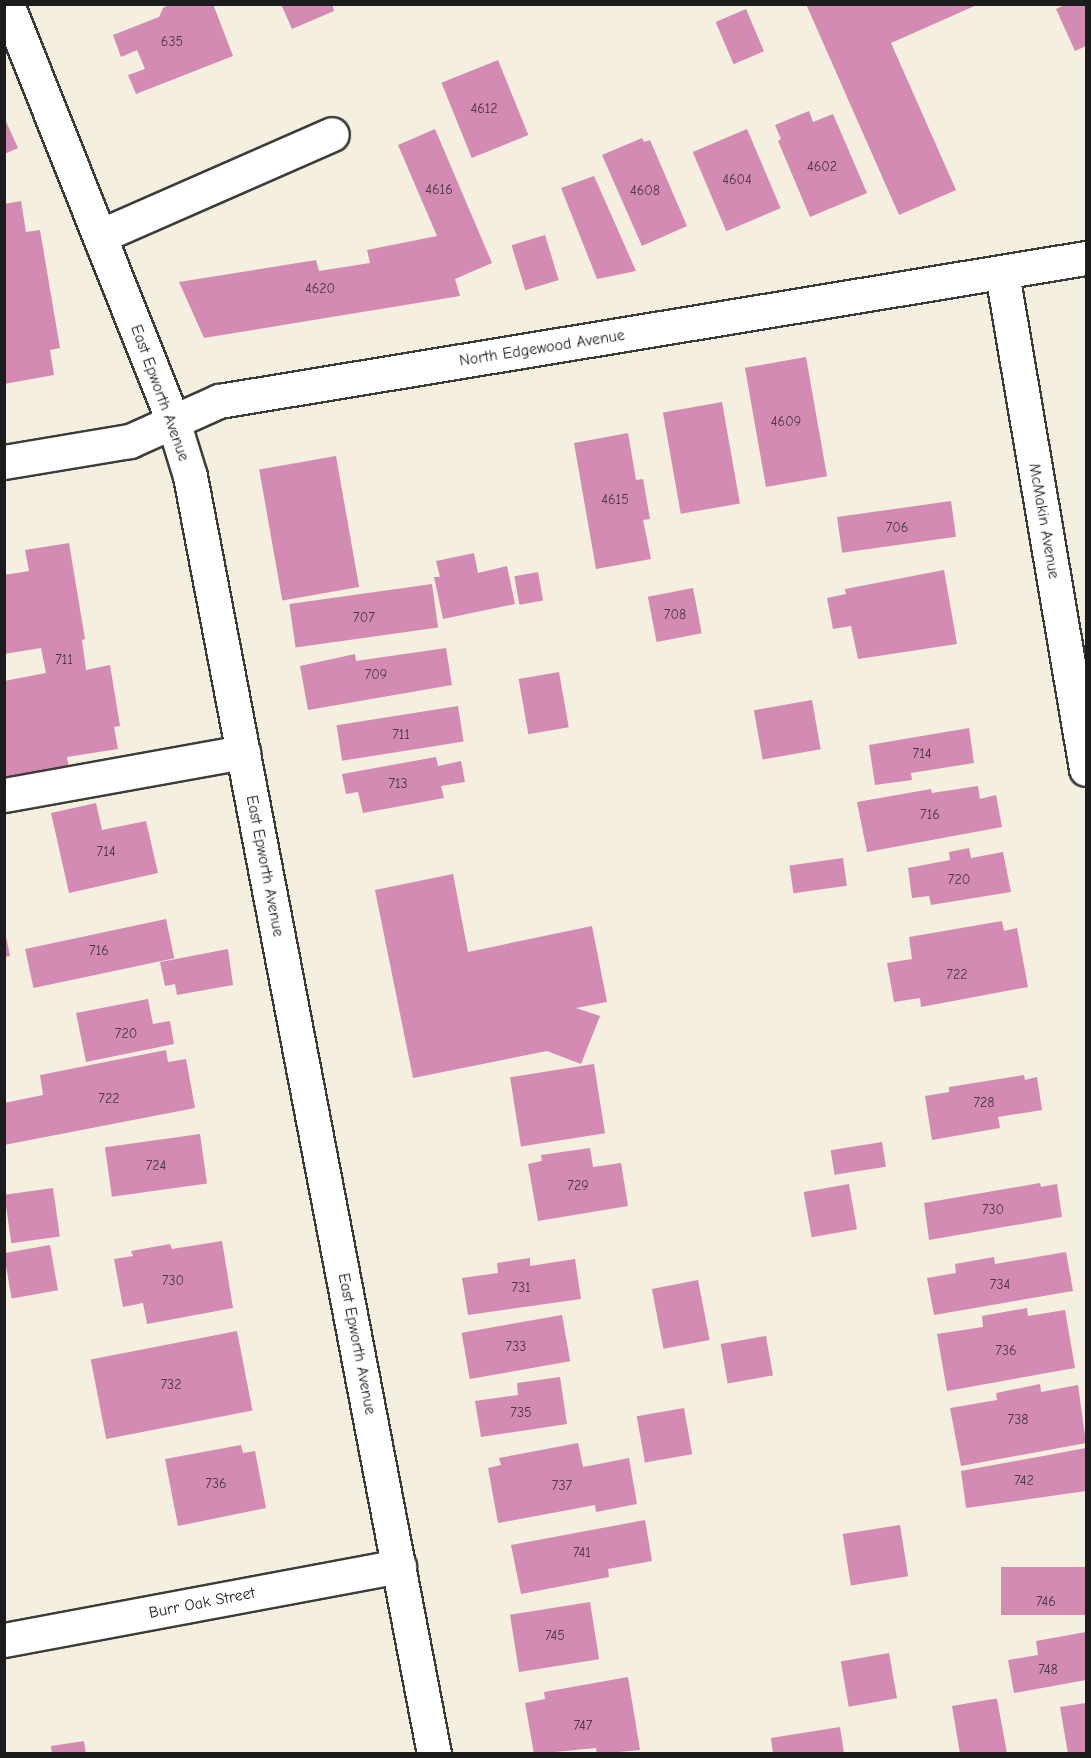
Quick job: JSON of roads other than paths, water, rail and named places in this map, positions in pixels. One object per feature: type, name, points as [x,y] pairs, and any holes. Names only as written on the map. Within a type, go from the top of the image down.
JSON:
[{"type":"street","name":"East Epworth Avenue","points":[[8,4],[174,424],[190,476],[434,1754]]},
{"type":"street","points":[[99,236],[332,134]]},
{"type":"street","name":"North Edgewood Avenue","points":[[4,462],[129,441],[174,424],[219,401],[1086,258]]},
{"type":"street","name":"McMakin Avenue","points":[[1002,273],[1086,769]]},
{"type":"street","points":[[4,795],[243,752]]},
{"type":"street","name":"Burr Oak Street","points":[[4,1640],[399,1566]]}]
